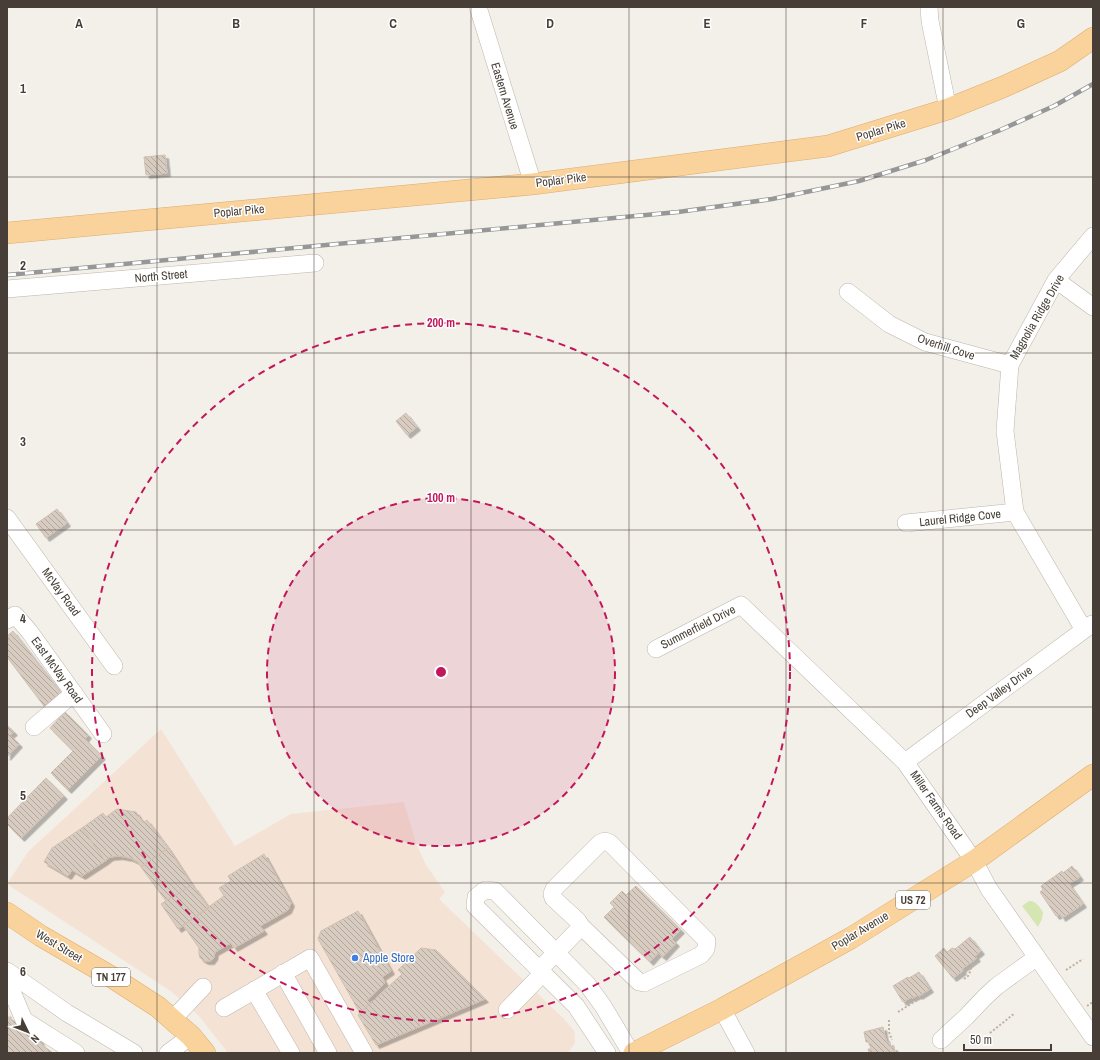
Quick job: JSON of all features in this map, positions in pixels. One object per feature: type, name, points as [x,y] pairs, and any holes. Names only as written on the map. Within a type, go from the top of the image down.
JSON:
[{"type":"main road","name":"Poplar Pike","points":[[7,233],[533,184],[828,146],[948,109],[1004,88],[1060,61],[1093,38]]},
{"type":"main road","name":"Poplar Avenue","points":[[632,1053],[722,1009],[851,938],[974,861],[1093,775]]},
{"type":"main road","name":"West Street","points":[[7,913],[41,936],[110,976],[158,1007],[191,1036],[205,1053]]},
{"type":"street","name":"Eastern Avenue","points":[[478,7],[533,184]]},
{"type":"street","points":[[929,7],[930,21],[948,109]]},
{"type":"street","name":"Magnolia Ridge Drive","points":[[1088,626],[1015,512],[1005,431],[1010,365],[1056,280],[1093,236]]},
{"type":"street","name":"North Street","points":[[7,289],[315,263]]},
{"type":"street","points":[[1056,280],[1093,307]]},
{"type":"street","name":"Overhill Cove","points":[[848,292],[889,324],[925,342],[1010,365]]},
{"type":"street","name":"Laurel Ridge Cove","points":[[906,523],[1015,512]]},
{"type":"street","name":"McVay Road","points":[[7,518],[114,666]]},
{"type":"street","name":"Summerfield Drive","points":[[656,649],[741,605]]},
{"type":"street","name":"Miller Farms Road","points":[[741,605],[906,762],[974,861],[989,889],[1093,1037]]},
{"type":"street","name":"East McVay Road","points":[[10,614],[29,631],[103,734]]},
{"type":"street","name":"Deep Valley Drive","points":[[906,762],[1088,626]]},
{"type":"street","points":[[34,727],[74,693]]},
{"type":"street","points":[[605,841],[610,843],[706,941],[706,949],[701,955],[644,983],[639,982],[581,926],[578,921],[553,898],[552,894],[554,889],[600,843],[605,841]]},
{"type":"street","points":[[607,1053],[576,1006],[475,906],[476,897],[484,890],[495,892],[587,984],[632,1053]]},
{"type":"street","points":[[507,1010],[581,926]]},
{"type":"street","points":[[941,1040],[997,986],[1037,957]]},
{"type":"street","points":[[224,1008],[310,958],[364,1053]]},
{"type":"street","points":[[7,971],[68,1012],[134,1053]]},
{"type":"street","points":[[283,973],[328,1053]]},
{"type":"street","points":[[7,980],[24,1020],[76,1053]]},
{"type":"street","points":[[173,1019],[203,987]]},
{"type":"street","points":[[254,990],[291,1053]]},
{"type":"street","points":[[722,1009],[746,1053]]},
{"type":"street","points":[[168,1053],[191,1036]]},
{"type":"path","points":[[1066,970],[1083,959]]},
{"type":"path","points":[[964,979],[971,970],[970,966]]},
{"type":"path","points":[[898,1012],[922,997]]},
{"type":"path","points":[[1086,1007],[1093,1002]]},
{"type":"path","points":[[990,1033],[1015,1013]]},
{"type":"path","points":[[889,1020],[889,1032],[892,1040]]},
{"type":"shaded area","points":[[161,729],[235,846],[291,814],[404,802],[416,843],[426,865],[445,892],[439,899],[565,1020],[574,1031],[575,1043],[568,1053],[228,1053],[199,1016],[172,992],[7,884],[28,852]]},
{"type":"green space","points":[[1029,901],[1036,903],[1043,912],[1042,919],[1038,927],[1022,906]]},
{"type":"building","points":[[165,155],[167,173],[146,175],[144,157]]},
{"type":"building","points":[[406,413],[417,427],[407,435],[396,421]]},
{"type":"building","points":[[57,509],[67,523],[46,538],[36,524]]},
{"type":"building","points":[[13,631],[61,693],[44,706],[7,657],[7,636]]},
{"type":"building","points":[[65,712],[88,735],[85,739],[102,756],[68,790],[51,773],[73,751],[50,728]]},
{"type":"building","points":[[7,725],[14,732],[10,735],[19,744],[7,757]]},
{"type":"building","points":[[46,778],[64,796],[21,838],[7,824],[7,818]]},
{"type":"building","points":[[117,809],[136,812],[143,823],[147,820],[168,848],[141,867],[138,862],[130,858],[119,856],[110,857],[105,861],[82,828],[103,813],[106,817]]},
{"type":"building","points":[[82,828],[105,861],[82,876],[72,870],[68,876],[44,862],[52,848]]},
{"type":"building","points":[[168,848],[192,885],[166,901],[141,867]]},
{"type":"building","points":[[264,854],[291,903],[288,910],[260,926],[264,931],[234,948],[231,943],[215,952],[211,961],[205,961],[200,958],[199,948],[183,925],[224,896],[219,888],[231,881],[228,876]]},
{"type":"building","points":[[1072,866],[1080,877],[1069,884],[1083,904],[1062,918],[1060,914],[1056,916],[1040,892],[1043,890],[1041,886],[1062,871],[1063,873]]},
{"type":"building","points":[[192,885],[209,908],[178,929],[161,904]]},
{"type":"building","points":[[636,886],[681,930],[672,939],[676,943],[663,957],[658,953],[650,962],[604,917],[614,907],[610,903],[622,891],[626,895]]},
{"type":"building","points":[[358,911],[391,971],[382,977],[385,983],[367,1000],[370,1004],[360,1013],[318,939],[321,931]]},
{"type":"building","points":[[970,937],[981,951],[975,956],[977,958],[953,978],[935,956],[944,948],[947,952],[952,948],[955,949]]},
{"type":"building","points":[[421,948],[436,950],[485,999],[376,1045],[358,1015],[402,974],[398,970]]},
{"type":"building","points":[[919,972],[930,989],[919,996],[912,997],[903,1002],[893,986]]},
{"type":"building","points":[[7,1013],[8,1017],[39,1038],[42,1045],[53,1053],[7,1053]]},
{"type":"building","points":[[883,1027],[887,1043],[890,1042],[891,1048],[894,1047],[895,1053],[869,1053],[868,1049],[871,1049],[869,1042],[866,1042],[864,1032]]},
{"type":"railway","points":[[7,275],[678,212],[772,199],[859,181],[926,160],[998,131],[1054,106],[1093,84]]},
{"type":"place","name":"Apple Store","points":[[355,958]]}]
